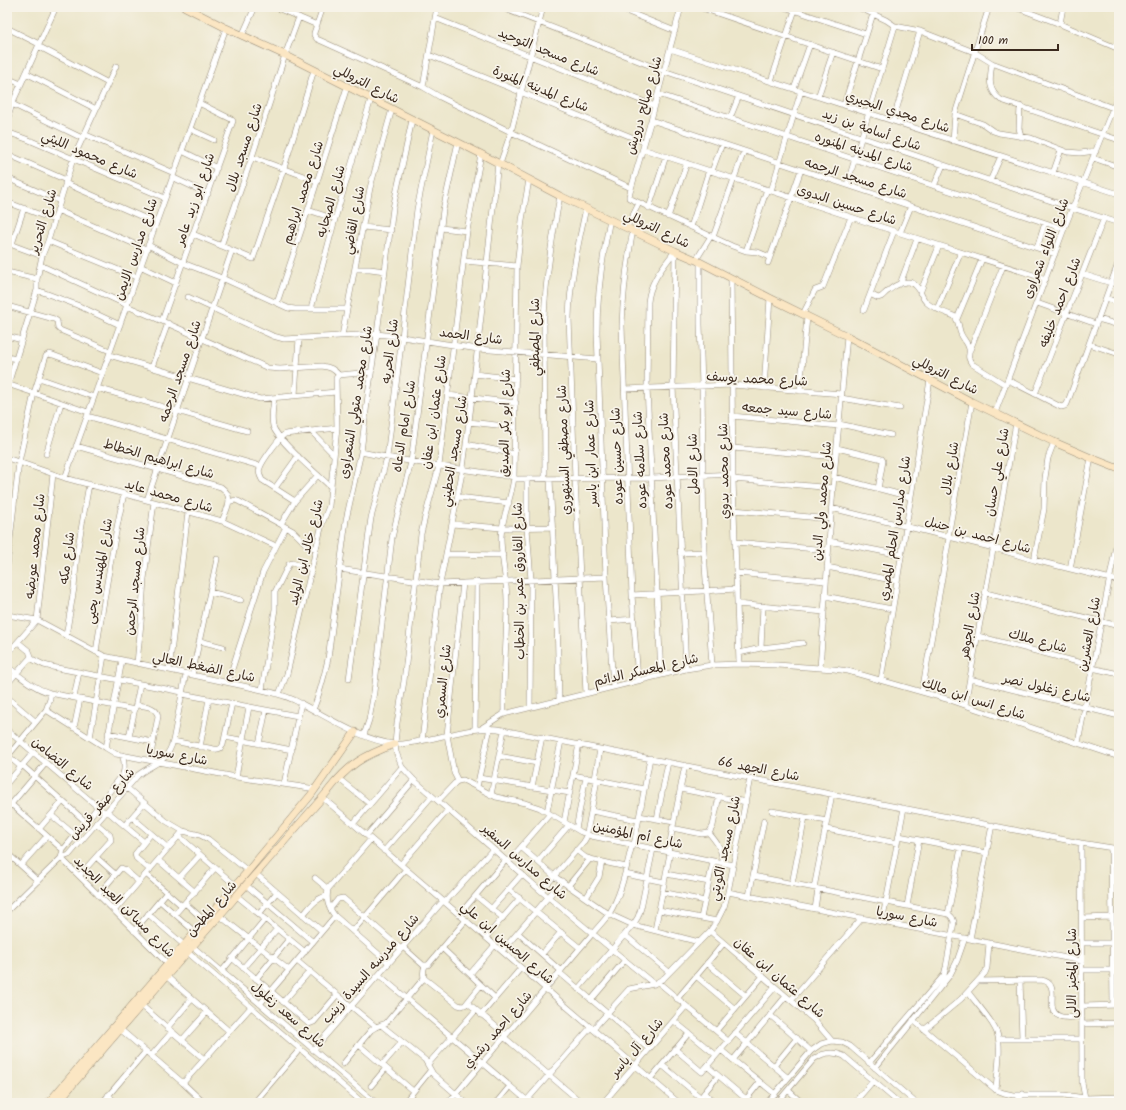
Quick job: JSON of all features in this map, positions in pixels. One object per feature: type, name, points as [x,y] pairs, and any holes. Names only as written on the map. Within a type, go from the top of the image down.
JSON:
[{"type":"street","points":[[7,13],[10,7]]},
{"type":"street","points":[[7,121],[12,104],[56,7]]},
{"type":"street","name":"شارع التروللي","points":[[185,7],[242,36],[285,55],[458,142],[560,196],[698,261],[847,336],[972,402],[1054,442],[1119,469]]},
{"type":"street","points":[[242,36],[255,7]]},
{"type":"street","points":[[275,7],[316,25]]},
{"type":"street","points":[[323,7],[314,35],[317,39],[423,87],[511,132],[631,188],[629,198],[649,208],[746,251],[758,252],[770,257]]},
{"type":"street","points":[[423,87],[437,7]]},
{"type":"street","name":"شارع أسامة بن زيد","points":[[500,7],[664,71],[1119,223]]},
{"type":"street","points":[[499,163],[511,132],[543,7]]},
{"type":"street","points":[[616,7],[675,31]]},
{"type":"street","name":"شارع صالح درويش","points":[[631,188],[655,106],[681,7]]},
{"type":"street","points":[[699,7],[882,68]]},
{"type":"street","points":[[784,7],[795,9],[866,34]]},
{"type":"street","points":[[858,7],[886,20],[895,26],[920,31],[974,52],[992,63],[1113,108]]},
{"type":"street","points":[[954,140],[955,114],[989,7]]},
{"type":"street","points":[[1015,7],[1119,49]]},
{"type":"street","points":[[1060,24],[1063,7]]},
{"type":"street","points":[[771,81],[795,9]]},
{"type":"street","points":[[844,105],[873,14]]},
{"type":"street","name":"شارع مسجد بلال","points":[[222,246],[299,17]]},
{"type":"street","name":"شارع مسجد التوحيد","points":[[435,18],[655,106]]},
{"type":"street","points":[[846,185],[895,26]]},
{"type":"street","points":[[7,28],[108,82]]},
{"type":"street","name":"شارع مدارس الايمن","points":[[65,478],[226,28]]},
{"type":"street","points":[[893,121],[920,31]]},
{"type":"street","points":[[794,89],[810,44]]},
{"type":"street","name":"شارع مجدي البحيري","points":[[670,49],[1119,194]]},
{"type":"street","points":[[818,96],[833,52]]},
{"type":"street","name":"شارع المدينه المنورة","points":[[429,55],[644,142]]},
{"type":"street","points":[[992,63],[990,77],[991,88],[994,94],[1001,100],[1119,140]]},
{"type":"street","name":"شارع التحرير","points":[[7,386],[37,290],[37,279],[42,256],[65,182],[83,136],[116,66]]},
{"type":"street","points":[[193,234],[253,259],[284,168],[314,70]]},
{"type":"street","points":[[26,73],[96,109]]},
{"type":"street","points":[[7,78],[21,84]]},
{"type":"street","name":"شارع محمد ابراهيم","points":[[276,303],[318,181],[347,87]]},
{"type":"street","points":[[746,251],[779,163],[801,91]]},
{"type":"street","name":"شارع اللواء شعراوى","points":[[995,413],[1072,208],[1119,93]]},
{"type":"street","name":"شارع المدينه المنوره","points":[[658,94],[1064,229]]},
{"type":"street","points":[[730,118],[739,96]]},
{"type":"street","name":"شارع الصحابه","points":[[311,309],[335,219],[371,99]]},
{"type":"street","name":"شارع ابو زيد عامر","points":[[162,320],[233,121],[199,103]]},
{"type":"street","points":[[12,104],[173,175],[208,194]]},
{"type":"street","points":[[1020,106],[1021,137]]},
{"type":"street","name":"شارع القاضي","points":[[342,336],[370,188],[392,110]]},
{"type":"street","points":[[955,114],[983,124],[993,131],[1031,138],[1072,153],[1096,151]]},
{"type":"street","name":"شارع محمد متولي الشعراوى","points":[[313,710],[320,694],[324,676],[347,510],[361,452],[390,230],[397,187],[412,120]]},
{"type":"street","name":"شارع مسجد الرحمه","points":[[651,120],[1055,254]]},
{"type":"street","points":[[190,129],[214,140]]},
{"type":"street","name":"شارع الحريه","points":[[349,679],[371,518],[387,457],[416,215],[433,130]]},
{"type":"street","name":"شارع محمود الليثي","points":[[7,132],[165,198]]},
{"type":"street","name":"شارع امام الدعاه","points":[[364,735],[369,720],[373,697],[392,538],[411,462],[446,193],[458,142]]},
{"type":"street","points":[[690,227],[710,171],[722,144]]},
{"type":"street","name":"شارع حسين البدوى","points":[[643,149],[917,239],[1046,279]]},
{"type":"street","points":[[1053,173],[1061,150]]},
{"type":"street","points":[[182,151],[217,168]]},
{"type":"street","points":[[698,261],[712,236],[744,151]]},
{"type":"street","points":[[7,154],[156,223]]},
{"type":"street","name":"شارع عثمان ابن عفان","points":[[395,744],[421,534],[439,466],[467,231],[481,154]]},
{"type":"street","points":[[649,208],[666,156]]},
{"type":"street","points":[[990,181],[1001,156]]},
{"type":"street","points":[[252,157],[318,181]]},
{"type":"street","points":[[1093,158],[1119,167]]},
{"type":"street","name":"شارع مسجد الحطيني","points":[[422,741],[440,584],[463,468],[499,163]]},
{"type":"street","points":[[668,217],[687,163]]},
{"type":"street","points":[[934,186],[942,165]]},
{"type":"street","points":[[768,263],[801,170]]},
{"type":"street","points":[[7,178],[60,201]]},
{"type":"street","name":"شارع ابو بكر الصديق","points":[[504,714],[507,617],[506,581],[501,537],[514,478],[518,266],[522,220],[529,180]]},
{"type":"street","name":"شارع المصطفي","points":[[559,700],[557,617],[548,479],[544,317],[551,241],[560,196]]},
{"type":"street","points":[[7,202],[54,220]]},
{"type":"street","name":"شارع حسين عوده","points":[[638,681],[632,595],[622,332],[630,229],[639,203]]},
{"type":"street","points":[[900,233],[911,206]]},
{"type":"street","points":[[24,208],[9,244],[42,256]]},
{"type":"street","name":"شارع مصطفي السنهوري","points":[[586,208],[572,277],[569,318],[575,479],[586,693]]},
{"type":"street","points":[[57,210],[222,278],[292,309],[347,309]]},
{"type":"street","points":[[308,210],[335,219]]},
{"type":"street","points":[[800,391],[805,316],[815,290],[823,287],[851,217]]},
{"type":"street","name":"شارع احمد خليفه","points":[[1035,394],[1104,218]]},
{"type":"street","name":"شارع عمار ابن ياسر","points":[[610,219],[599,277],[597,332],[606,577],[613,687]]},
{"type":"street","points":[[1037,248],[1045,223]]},
{"type":"street","points":[[363,227],[390,230]]},
{"type":"street","points":[[441,228],[467,231]]},
{"type":"street","points":[[864,310],[894,231]]},
{"type":"street","points":[[900,284],[917,239]]},
{"type":"street","points":[[48,240],[136,277]]},
{"type":"street","points":[[920,293],[939,246]]},
{"type":"street","name":"شارع مسجد الرحمه","points":[[147,500],[232,250]]},
{"type":"street","name":"شارع محمد عوده","points":[[675,251],[673,387],[686,669]]},
{"type":"street","name":"شارع سلامه عوده","points":[[661,675],[647,388],[649,294],[655,279],[675,251]]},
{"type":"street","points":[[937,309],[961,252]]},
{"type":"street","points":[[957,319],[982,259]]},
{"type":"street","points":[[464,261],[518,266]]},
{"type":"street","name":"شارع الامل","points":[[698,261],[702,386],[704,552],[712,665]]},
{"type":"street","points":[[1003,266],[968,355],[969,359],[972,364],[1006,383],[1035,394],[1061,407],[1067,404],[1111,283],[1117,274],[1119,261]]},
{"type":"street","points":[[40,266],[268,368],[280,369],[329,366],[340,375],[371,372]]},
{"type":"street","points":[[140,266],[176,283]]},
{"type":"street","points":[[355,269],[385,271]]},
{"type":"street","points":[[7,272],[37,279]]},
{"type":"street","points":[[1082,274],[1111,283]]},
{"type":"street","name":"شارع محمد بدوي","points":[[731,278],[733,477],[739,664]]},
{"type":"street","points":[[870,294],[881,298],[889,290],[900,284],[906,281],[912,282],[918,286],[925,302],[954,316],[957,319],[959,322],[960,332],[970,351]]},
{"type":"street","points":[[37,290],[77,305],[120,325]]},
{"type":"street","name":"شارع الحمد","points":[[188,297],[273,336],[284,339],[377,334],[478,349],[598,359]]},
{"type":"street","points":[[764,388],[770,298]]},
{"type":"street","points":[[1106,298],[1119,303]]},
{"type":"street","points":[[1037,303],[1067,313],[1119,325]]},
{"type":"street","points":[[7,306],[54,319],[57,321],[58,328],[60,330],[109,353],[152,368],[260,399],[336,392]]},
{"type":"street","points":[[152,368],[168,323]]},
{"type":"street","points":[[7,336],[22,340]]},
{"type":"street","name":"شارع محمد ولي الدين","points":[[820,668],[831,508],[847,336]]},
{"type":"street","points":[[295,395],[299,339]]},
{"type":"street","points":[[1089,344],[1119,354]]},
{"type":"street","points":[[7,566],[19,462],[34,393],[46,356],[49,354],[102,373]]},
{"type":"street","points":[[7,357],[16,359]]},
{"type":"street","points":[[475,374],[516,379]]},
{"type":"street","name":"شارع خالد ابن الوليد","points":[[279,694],[287,674],[322,524],[328,511],[337,428],[336,378],[340,375]]},
{"type":"street","points":[[39,378],[94,397]]},
{"type":"street","name":"شارع مدارس الحلم المصري","points":[[881,680],[900,555],[930,380]]},
{"type":"street","name":"شارع محمد يوسف","points":[[624,389],[732,385],[841,396],[900,408]]},
{"type":"street","points":[[7,386],[34,393],[88,414],[168,440],[260,466]]},
{"type":"street","points":[[97,388],[247,431]]},
{"type":"street","points":[[448,395],[516,403]]},
{"type":"street","points":[[274,398],[273,427],[276,433],[318,476],[331,487]]},
{"type":"street","name":"شارع بلال","points":[[922,692],[972,402]]},
{"type":"street","points":[[46,454],[61,403]]},
{"type":"street","name":"شارع سيد جمعه","points":[[732,416],[839,425],[891,435]]},
{"type":"street","points":[[469,422],[515,427]]},
{"type":"street","name":"شارع علي حسان","points":[[994,548],[1016,423]]},
{"type":"street","points":[[295,501],[262,480],[260,476],[260,466],[280,438],[285,434],[337,428]]},
{"type":"street","points":[[311,431],[334,455]]},
{"type":"street","points":[[1034,560],[1044,508],[1045,478],[1048,458],[1054,442]]},
{"type":"street","points":[[466,444],[515,454]]},
{"type":"street","name":"شارع ابراهيم الخطاط","points":[[76,446],[222,487],[229,496],[229,502]]},
{"type":"street","points":[[733,448],[836,457]]},
{"type":"street","points":[[837,448],[882,459],[883,462],[878,489]]},
{"type":"street","points":[[361,452],[411,462],[463,468],[514,478],[527,479],[703,476],[733,477],[833,488]]},
{"type":"street","points":[[275,488],[298,456]]},
{"type":"street","name":"شارع محمد عايد","points":[[7,458],[65,478],[222,521],[276,546]]},
{"type":"street","points":[[1070,569],[1091,458]]},
{"type":"street","name":"شارع محمد عويضه","points":[[37,620],[53,474]]},
{"type":"street","points":[[228,682],[263,572],[295,501],[318,476]]},
{"type":"street","points":[[834,477],[910,497]]},
{"type":"street","name":"شارع الفاروق عمر بن الخطاب","points":[[527,479],[527,528],[531,580],[530,707]]},
{"type":"street","name":"شارع مكه","points":[[66,636],[74,588],[77,553],[89,484]]},
{"type":"street","name":"شارع المهندس يحيى","points":[[96,652],[112,548],[124,494]]},
{"type":"street","points":[[458,497],[509,502]]},
{"type":"street","points":[[222,521],[229,502],[235,500],[284,525],[292,530],[307,545],[316,549]]},
{"type":"street","name":"شارع مسجد الرحمن","points":[[136,663],[144,579],[154,502]]},
{"type":"street","name":"شارع احمد بن حنبل","points":[[831,508],[948,538],[994,548],[1034,560],[1119,581]]},
{"type":"street","points":[[734,510],[831,519]]},
{"type":"street","points":[[169,670],[188,512]]},
{"type":"street","points":[[452,524],[502,528],[552,527]]},
{"type":"street","name":"شارع العشرين","points":[[1078,743],[1119,530]]},
{"type":"street","points":[[829,541],[900,555]]},
{"type":"street","points":[[735,542],[828,550]]},
{"type":"street","name":"شارع الجوهر","points":[[965,705],[994,548]]},
{"type":"street","points":[[680,553],[704,552]]},
{"type":"street","points":[[446,554],[503,555]]},
{"type":"street","points":[[192,675],[217,559]]},
{"type":"street","points":[[262,690],[275,609],[274,597],[277,586],[289,564],[292,563],[311,569]]},
{"type":"street","points":[[827,567],[896,581]]},
{"type":"street","points":[[339,569],[440,584],[606,577]]},
{"type":"street","points":[[736,573],[826,581]]},
{"type":"street","points":[[475,729],[477,582]]},
{"type":"street","name":"شارع السمري","points":[[458,781],[454,773],[447,735],[463,583]]},
{"type":"street","points":[[632,595],[736,588]]},
{"type":"street","points":[[210,592],[241,600]]},
{"type":"street","points":[[986,593],[1119,626]]},
{"type":"street","points":[[825,596],[892,609]]},
{"type":"street","points":[[737,604],[824,612]]},
{"type":"street","points":[[761,648],[763,606]]},
{"type":"street","name":"شارع الضغط العالي","points":[[7,615],[37,620],[104,656],[279,694],[301,703],[355,732],[384,742],[395,744]]},
{"type":"street","points":[[609,621],[634,619]]},
{"type":"street","points":[[8,653],[37,620]]},
{"type":"street","name":"شارع ملاك","points":[[978,636],[1119,674]]},
{"type":"street","points":[[200,641],[223,647]]},
{"type":"street","points":[[7,684],[30,658],[31,653],[18,642]]},
{"type":"street","points":[[739,653],[761,648],[803,643]]},
{"type":"street","points":[[90,738],[104,656]]},
{"type":"street","points":[[30,658],[44,665],[298,716]]},
{"type":"street","points":[[106,748],[122,660]]},
{"type":"street","name":"شارع المعسكر الدائم","points":[[482,728],[504,714],[686,669],[712,665],[739,664],[777,664],[820,668]]},
{"type":"street","points":[[7,666],[33,686],[50,693],[114,706],[152,708],[156,710],[158,716],[150,760]]},
{"type":"street","name":"شارع انس ابن مالك","points":[[820,668],[848,671],[922,692],[1119,757]]},
{"type":"street","points":[[74,728],[79,672]]},
{"type":"street","points":[[161,762],[169,753],[173,741],[186,673]]},
{"type":"street","name":"شارع زغلول نصر","points":[[970,679],[1119,716]]},
{"type":"street","points":[[129,737],[140,684]]},
{"type":"street","points":[[50,693],[50,700],[46,710],[7,756],[35,776],[86,822]]},
{"type":"street","points":[[7,697],[36,722]]},
{"type":"street","points":[[200,747],[209,699]]},
{"type":"street","points":[[173,741],[218,750],[223,745],[232,703]]},
{"type":"street","points":[[284,784],[301,703]]},
{"type":"street","points":[[236,777],[249,707]]},
{"type":"street","name":"شارع سوريا","points":[[46,710],[111,751],[122,755],[236,777],[318,787]]},
{"type":"street","points":[[259,744],[266,710]]},
{"type":"street","name":"شارع الجهد 66","points":[[395,744],[422,741],[482,728],[504,730],[1081,843],[1119,849]]},
{"type":"street","points":[[477,787],[490,728]]},
{"type":"street","name":"شارع التضامن","points":[[7,730],[97,807],[125,826],[144,842]]},
{"type":"street","points":[[491,795],[504,730]]},
{"type":"street","name":"شارع المطحن","points":[[48,1103],[170,966],[187,945],[195,932],[236,886],[318,787],[355,732]]},
{"type":"street","points":[[108,733],[153,742]]},
{"type":"street","points":[[225,737],[292,750]]},
{"type":"street","points":[[532,787],[542,737]]},
{"type":"street","points":[[459,915],[521,847],[549,813],[561,741]]},
{"type":"street","name":"شارع مدارس السفير","points":[[395,744],[396,752],[402,767],[414,780],[541,891],[625,960],[686,1006],[728,1041]]},
{"type":"street","name":"شارع المطحن","points":[[187,945],[220,916],[321,800],[338,778],[360,759],[372,752],[395,744]]},
{"type":"street","points":[[538,861],[567,824],[570,793],[579,744]]},
{"type":"street","points":[[541,891],[587,835],[600,748]]},
{"type":"street","points":[[7,783],[33,753]]},
{"type":"street","name":"شارع صقر قريش","points":[[61,858],[63,850],[123,774],[125,768],[122,755]]},
{"type":"street","points":[[499,756],[537,763]]},
{"type":"street","name":"شارع احمد رشدي","points":[[448,1103],[609,914],[617,898],[633,845],[650,758]]},
{"type":"street","name":"شارع صقر قريش","points":[[7,911],[61,858],[69,856],[138,775],[161,762]]},
{"type":"street","points":[[657,819],[668,762]]},
{"type":"street","points":[[46,763],[9,806],[63,850]]},
{"type":"street","points":[[655,930],[666,874],[672,828],[685,765]]},
{"type":"street","points":[[353,824],[402,767]]},
{"type":"street","points":[[573,775],[644,788]]},
{"type":"street","points":[[576,829],[586,777]]},
{"type":"street","points":[[338,778],[370,804]]},
{"type":"street","points":[[479,778],[570,793]]},
{"type":"street","name":"شارع مسجد الكويتي","points":[[656,983],[664,978],[710,931],[724,907],[750,778]]},
{"type":"street","points":[[367,835],[414,780]]},
{"type":"street","name":"شارع أم المؤمنين","points":[[458,781],[462,780],[500,799],[533,805],[587,835],[596,838],[733,866]]},
{"type":"street","points":[[438,801],[458,781]]},
{"type":"street","points":[[318,787],[324,787],[328,791]]},
{"type":"street","points":[[127,788],[166,821],[183,830],[208,839],[248,871]]},
{"type":"street","points":[[680,789],[746,802]]},
{"type":"street","points":[[814,909],[816,888],[832,794]]},
{"type":"street","points":[[311,795],[321,800]]},
{"type":"street","points":[[384,850],[432,796]]},
{"type":"street","points":[[709,833],[713,826],[718,796]]},
{"type":"street","name":"شارع الحسين ابن علي","points":[[321,800],[367,835],[679,1103]]},
{"type":"street","points":[[39,829],[63,801]]},
{"type":"street","points":[[125,826],[144,802]]},
{"type":"street","points":[[882,922],[904,808]]},
{"type":"street","points":[[401,864],[448,810]]},
{"type":"street","points":[[591,811],[674,822]]},
{"type":"street","points":[[772,811],[827,821]]},
{"type":"street","points":[[51,815],[75,835]]},
{"type":"street","points":[[132,817],[168,848]]},
{"type":"street","points":[[792,884],[805,817]]},
{"type":"street","points":[[749,896],[764,820]]},
{"type":"street","points":[[79,876],[111,838],[110,835],[96,823]]},
{"type":"street","points":[[875,1068],[950,975],[968,939],[992,825]]},
{"type":"street","points":[[672,828],[702,834],[709,833]]},
{"type":"street","points":[[826,829],[898,843]]},
{"type":"street","points":[[114,911],[183,830]]},
{"type":"street","points":[[709,833],[721,850],[723,856],[722,863]]},
{"type":"street","points":[[152,834],[135,852],[135,856],[167,892],[205,921]]},
{"type":"street","points":[[21,865],[47,836]]},
{"type":"street","points":[[178,836],[236,886]]},
{"type":"street","points":[[899,836],[987,853]]},
{"type":"street","points":[[371,839],[328,890],[327,903],[335,916],[389,963]]},
{"type":"street","points":[[907,906],[919,840]]},
{"type":"street","name":"شارع المخبز الالى","points":[[1081,843],[1082,1082],[1085,1100]]},
{"type":"street","points":[[521,847],[554,876],[609,914],[633,925],[699,942]]},
{"type":"street","points":[[948,914],[961,848]]},
{"type":"street","points":[[1111,848],[1113,1005]]},
{"type":"street","name":"شارع مدرسه السيدة زينب","points":[[313,1050],[444,901],[493,849]]},
{"type":"street","points":[[578,989],[625,935],[638,916],[653,849]]},
{"type":"street","points":[[576,850],[590,859],[626,867]]},
{"type":"street","points":[[7,852],[38,881]]},
{"type":"street","points":[[179,878],[200,855]]},
{"type":"street","points":[[96,857],[115,874]]},
{"type":"street","name":"شارع مساكن العبد الجديد","points":[[61,858],[170,966]]},
{"type":"street","points":[[568,886],[590,859]]},
{"type":"street","points":[[158,860],[195,892]]},
{"type":"street","points":[[586,898],[599,877],[602,862]]},
{"type":"street","points":[[701,918],[713,862]]},
{"type":"street","points":[[98,895],[119,869],[123,868],[139,882]]},
{"type":"street","points":[[175,914],[215,868]]},
{"type":"street","points":[[353,931],[406,869]]},
{"type":"street","points":[[256,874],[322,931]]},
{"type":"street","points":[[492,909],[522,874]]},
{"type":"street","points":[[625,874],[664,882]]},
{"type":"street","points":[[666,874],[709,882]]},
{"type":"street","points":[[753,876],[948,914],[954,919],[944,974],[869,1062]]},
{"type":"street","points":[[315,878],[328,890]]},
{"type":"street","points":[[502,951],[562,881]]},
{"type":"street","points":[[246,885],[313,942]]},
{"type":"street","points":[[508,889],[580,948]]},
{"type":"street","points":[[134,930],[167,892]]},
{"type":"street","points":[[259,914],[277,892]]},
{"type":"street","points":[[662,892],[705,901]]},
{"type":"street","name":"شارع سوريا","points":[[728,892],[1082,961]]},
{"type":"street","points":[[237,896],[304,952]]},
{"type":"street","points":[[303,915],[319,898],[327,896]]},
{"type":"street","points":[[476,896],[503,918]]},
{"type":"street","points":[[330,909],[338,899],[343,898],[425,966]]},
{"type":"street","points":[[486,937],[520,898]]},
{"type":"street","points":[[160,901],[195,932]]},
{"type":"street","points":[[659,910],[717,921]]},
{"type":"street","name":"شارع سعد زغلول","points":[[148,914],[222,971],[376,1103]]},
{"type":"street","points":[[1082,918],[1119,915]]},
{"type":"street","points":[[220,916],[289,970]]},
{"type":"street","points":[[260,1004],[335,916]]},
{"type":"street","points":[[791,1000],[862,918]]},
{"type":"street","points":[[222,971],[265,919]]},
{"type":"street","points":[[466,920],[430,963],[425,966],[423,974],[424,978],[462,1006],[468,1003],[481,985]]},
{"type":"street","points":[[243,968],[277,929]]},
{"type":"street","name":"شارع عثمان ابن عفان","points":[[710,931],[814,1020],[832,1041]]},
{"type":"street","points":[[542,954],[561,932]]},
{"type":"street","points":[[518,933],[578,989],[649,1049]]},
{"type":"street","points":[[625,935],[669,972]]},
{"type":"street","points":[[256,979],[290,939]]},
{"type":"street","points":[[677,999],[724,943]]},
{"type":"street","points":[[924,1030],[962,999],[986,971],[989,943]]},
{"type":"street","points":[[1082,943],[1112,943]]},
{"type":"street","name":"شارع المطحن","points":[[57,1103],[166,976],[170,966],[188,953],[187,945]]},
{"type":"street","points":[[470,974],[495,945]]},
{"type":"street","points":[[442,948],[495,998]]},
{"type":"street","name":"شارع سعد زغلول","points":[[188,953],[363,1103]]},
{"type":"street","points":[[232,958],[307,1023],[311,1024],[314,1022],[338,995]]},
{"type":"street","points":[[591,1000],[625,960]]},
{"type":"street","points":[[297,961],[351,1006],[425,1060],[432,1074],[466,1103]]},
{"type":"street","points":[[707,963],[746,996]]},
{"type":"street","points":[[481,1015],[521,968]]},
{"type":"street","points":[[1082,970],[1112,970]]},
{"type":"street","points":[[283,1002],[310,971]]},
{"type":"street","points":[[379,975],[529,1102],[549,1075],[630,989],[656,983]]},
{"type":"street","points":[[166,976],[229,1031]]},
{"type":"street","points":[[696,976],[735,1009]]},
{"type":"street","points":[[716,1031],[763,976]]},
{"type":"street","points":[[343,1064],[371,1030],[386,1023],[424,978]]},
{"type":"street","points":[[1020,980],[1022,1039]]},
{"type":"street","points":[[978,981],[1046,980],[1052,988],[1054,1012],[1058,1016],[1064,1017],[1082,1016]]},
{"type":"street","points":[[1112,983],[1119,983]]},
{"type":"street","points":[[675,1049],[702,1072],[775,987]]},
{"type":"street","points":[[968,992],[994,1026],[999,1039],[996,1090]]},
{"type":"street","points":[[733,1060],[786,996]]},
{"type":"street","points":[[167,1028],[192,999]]},
{"type":"street","points":[[468,1003],[582,1103]]},
{"type":"street","points":[[1082,1006],[1119,1005]]},
{"type":"street","points":[[140,1006],[204,1059]]},
{"type":"street","name":"شارع آل ياسر","points":[[603,1103],[686,1006]]},
{"type":"street","points":[[183,1083],[250,1007]]},
{"type":"street","points":[[428,1064],[476,1010]]},
{"type":"street","points":[[182,1040],[207,1012]]},
{"type":"street","points":[[770,1016],[812,1051]]},
{"type":"street","points":[[913,1020],[996,1090],[1004,1093],[1064,1095],[1085,1100],[1119,1097]]},
{"type":"street","points":[[674,1021],[716,1056]]},
{"type":"street","points":[[1082,1024],[1119,1023]]},
{"type":"street","points":[[120,1030],[183,1083],[204,1103]]},
{"type":"street","points":[[151,1056],[172,1032]]},
{"type":"street","points":[[651,1078],[688,1033]]},
{"type":"street","points":[[735,1033],[788,1078]]},
{"type":"street","points":[[774,1066],[797,1038]]},
{"type":"street","points":[[999,1039],[1082,1039]]},
{"type":"street","points":[[767,1103],[812,1051],[821,1044],[832,1041],[842,1042],[850,1046],[916,1103]]},
{"type":"street","points":[[371,1086],[402,1042]]},
{"type":"street","points":[[359,1045],[413,1091]]},
{"type":"street","points":[[254,1103],[300,1049]]},
{"type":"street","points":[[721,1050],[775,1094]]},
{"type":"street","points":[[102,1103],[146,1052]]},
{"type":"street","points":[[777,1103],[814,1059],[821,1054],[829,1052],[837,1052],[844,1056],[899,1103]]},
{"type":"street","points":[[662,1065],[700,1097]]},
{"type":"street","points":[[707,1066],[744,1101],[760,1082]]},
{"type":"street","points":[[404,1103],[430,1070]]},
{"type":"street","points":[[696,1103],[718,1076]]},
{"type":"street","points":[[863,1103],[856,1101],[873,1081]]},
{"type":"street","points":[[496,1103],[510,1086]]},
{"type":"street","points":[[788,1090],[802,1103]]},
{"type":"street","points":[[704,1093],[717,1103]]},
{"type":"street","points":[[1015,1103],[1022,1094]]},
{"type":"street","points":[[108,1095],[116,1103]]}]
